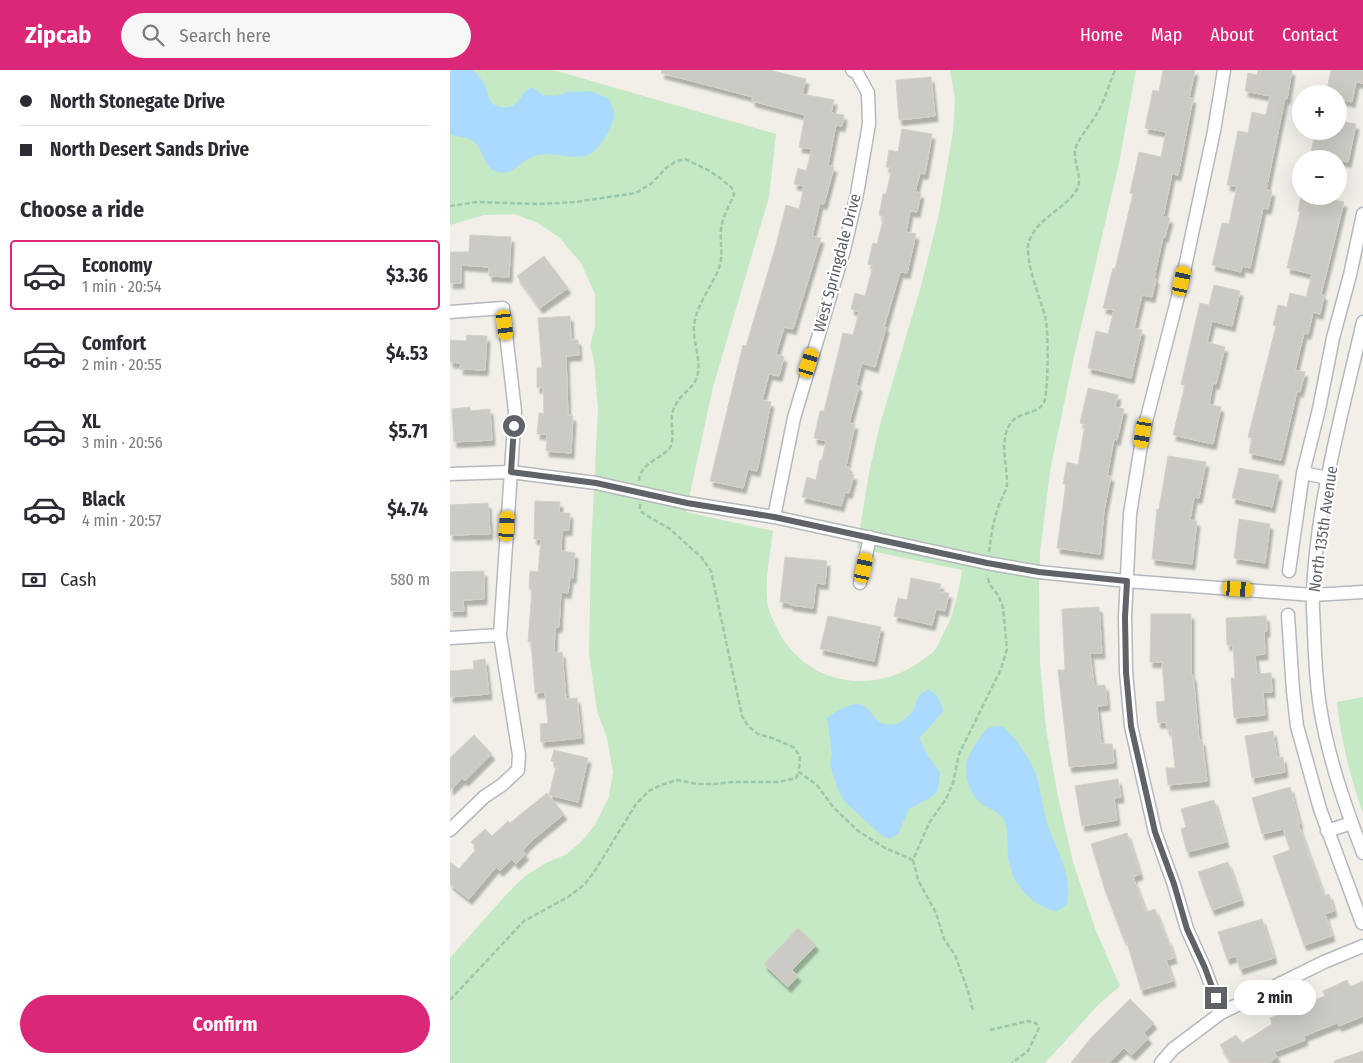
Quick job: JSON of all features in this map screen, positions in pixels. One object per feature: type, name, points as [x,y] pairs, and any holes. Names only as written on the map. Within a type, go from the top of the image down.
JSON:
[{"type":"street","name":"West Springdale Drive","points":[[774,517],[794,418],[844,250],[857,194],[869,124],[868,94],[857,73],[852,70]]},
{"type":"street","points":[[1221,1013],[1205,968],[1187,929],[1174,884],[1155,832],[1131,726],[1126,672],[1125,617],[1130,514],[1143,433],[1182,281],[1214,131],[1224,70]]},
{"type":"street","points":[[1289,571],[1303,472],[1362,220]]},
{"type":"street","points":[[450,312],[503,308],[515,411],[500,635],[519,755],[518,770],[502,785],[484,797],[450,830]]},
{"type":"street","name":"North 135th Avenue","points":[[1363,322],[1328,478],[1316,551],[1313,594],[1320,706],[1327,744],[1363,853]]},
{"type":"street","points":[[450,474],[511,472],[596,483],[687,503],[774,517],[987,563],[1039,572],[1127,581],[1313,594],[1363,592]]},
{"type":"street","points":[[1303,472],[1328,478]]},
{"type":"street","points":[[860,583],[870,537]]},
{"type":"street","points":[[1288,615],[1292,691],[1297,726],[1320,808],[1362,923]]},
{"type":"street","points":[[450,638],[500,635]]},
{"type":"street","points":[[1328,832],[1352,823]]},
{"type":"street","points":[[1161,1063],[1173,1049],[1221,1013],[1324,962],[1363,946]]},
{"type":"path","points":[[987,563],[992,529],[1007,485],[1004,458],[1007,431],[1010,423],[1017,416],[1040,409],[1047,390],[1046,320],[1028,256],[1028,245],[1039,225],[1068,202],[1078,189],[1079,179],[1074,158],[1076,146],[1097,114],[1115,70]]},
{"type":"path","points":[[450,1000],[524,921],[568,897],[585,884],[636,804],[649,791],[677,780],[697,784],[780,782],[796,778],[799,772]]},
{"type":"path","points":[[913,860],[918,880],[936,913],[944,939],[954,955],[973,1011]]},
{"type":"path","points":[[990,1030],[1028,1021],[1036,1023],[1039,1028],[1028,1051],[1012,1063]]},
{"type":"green space","points":[[450,70],[553,70],[776,134],[769,197],[713,387],[686,512],[773,531],[767,578],[768,606],[786,644],[801,660],[819,671],[839,678],[859,681],[881,679],[901,672],[933,652],[949,622],[957,597],[962,570],[857,548],[868,478],[879,428],[921,286],[939,214],[953,132],[955,99],[950,70],[1136,70],[1119,163],[1073,361],[1050,471],[1040,553],[1039,587],[1040,661],[1046,729],[1057,792],[1073,862],[1096,931],[1120,986],[1099,1004],[1045,1063],[450,1063],[450,958],[525,876],[546,863],[567,854],[581,842],[595,825],[609,797],[613,772],[607,738],[597,711],[589,653],[591,550],[598,409],[594,360],[590,346],[595,327],[595,294],[581,263],[559,237],[536,222],[514,214],[484,215],[450,225]]},
{"type":"green space","points":[[1363,697],[1363,813],[1347,759],[1337,702]]},
{"type":"water","points":[[450,70],[472,70],[483,82],[492,103],[506,108],[518,102],[526,91],[532,87],[543,95],[556,96],[568,92],[589,91],[608,98],[614,110],[613,121],[601,144],[593,152],[584,156],[546,154],[534,156],[513,170],[503,173],[497,172],[490,168],[474,142],[468,138],[450,134]]},
{"type":"water","points":[[929,690],[937,696],[943,711],[919,738],[928,756],[940,772],[938,790],[933,796],[909,809],[898,834],[889,839],[881,835],[844,801],[830,765],[832,753],[827,718],[848,706],[860,705],[870,711],[880,722],[897,724],[913,711],[922,693]]},
{"type":"water","points":[[1002,727],[1017,741],[1036,774],[1047,823],[1063,862],[1068,882],[1067,904],[1057,911],[1041,906],[1020,887],[1009,862],[1007,830],[1004,820],[998,813],[978,801],[969,786],[966,772],[967,761],[982,734],[988,728]]},
{"type":"building","points":[[662,70],[769,70],[806,79],[802,94],[834,100],[831,113],[844,115],[842,126],[836,125],[828,165],[834,167],[824,204],[820,203],[812,236],[821,238],[793,329],[784,327],[776,354],[784,357],[779,376],[769,374],[762,400],[771,402],[757,471],[748,469],[743,488],[710,481],[743,345],[746,346],[786,205],[799,209],[804,186],[794,184],[798,168],[806,171],[812,149],[799,147],[805,115],[752,101],[753,97],[661,73]]},
{"type":"building","points":[[1163,70],[1195,70],[1189,98],[1193,98],[1178,175],[1172,174],[1163,217],[1170,218],[1165,237],[1163,237],[1152,297],[1142,295],[1134,328],[1142,330],[1131,378],[1088,368],[1096,331],[1108,334],[1114,310],[1103,308],[1113,268],[1115,269],[1133,194],[1130,193],[1139,152],[1161,157],[1166,132],[1145,128],[1153,90],[1159,91]]},
{"type":"building","points":[[1258,70],[1292,70],[1266,190],[1272,191],[1268,209],[1263,208],[1250,268],[1242,266],[1241,272],[1212,265],[1222,223],[1229,224],[1237,186],[1227,185],[1238,131],[1248,133],[1252,112],[1266,115],[1270,96],[1245,91],[1248,73],[1257,75]]},
{"type":"building","points":[[1331,70],[1363,70],[1363,83],[1356,82],[1352,102],[1347,101],[1347,85],[1328,85]]},
{"type":"building","points":[[931,77],[935,116],[899,120],[896,80]]},
{"type":"building","points":[[1347,122],[1356,124],[1348,162],[1347,150],[1312,150],[1313,140],[1347,140]]},
{"type":"building","points":[[902,129],[932,134],[925,174],[920,173],[915,192],[921,193],[917,212],[910,211],[906,232],[916,234],[907,273],[900,272],[875,367],[862,363],[856,385],[859,386],[849,423],[855,424],[846,466],[849,467],[848,473],[854,475],[849,493],[845,492],[841,506],[802,497],[807,477],[816,480],[820,460],[822,460],[826,441],[814,438],[820,411],[824,411],[843,333],[853,335],[859,312],[851,309],[855,293],[865,296],[873,266],[868,264],[873,243],[877,244],[884,216],[879,215],[883,194],[886,194],[892,168],[886,167],[889,150],[898,152]]},
{"type":"building","points":[[1299,205],[1343,205],[1321,294],[1324,295],[1320,314],[1313,312],[1308,334],[1304,333],[1295,370],[1305,372],[1300,392],[1297,391],[1281,460],[1249,453],[1252,438],[1248,437],[1276,326],[1273,325],[1278,305],[1287,307],[1290,293],[1306,297],[1312,274],[1287,268],[1300,212],[1298,211]]},
{"type":"building","points":[[470,235],[511,237],[509,277],[489,276],[489,267],[461,265],[461,283],[450,283],[450,252],[469,252]]},
{"type":"building","points":[[544,256],[568,288],[540,308],[517,276]]},
{"type":"building","points":[[1214,285],[1240,291],[1232,326],[1212,321],[1207,342],[1225,347],[1216,384],[1213,383],[1209,404],[1221,407],[1213,444],[1173,435],[1185,385],[1181,384],[1200,303],[1209,305]]},
{"type":"building","points":[[570,316],[571,340],[578,340],[579,355],[566,356],[568,415],[573,416],[571,453],[546,451],[547,434],[537,434],[539,413],[544,414],[543,387],[537,388],[537,368],[542,368],[538,318]]},
{"type":"building","points":[[467,335],[487,336],[485,370],[460,369],[461,363],[450,362],[450,340],[466,341]]},
{"type":"building","points":[[1088,388],[1118,395],[1115,407],[1124,409],[1117,440],[1114,439],[1107,476],[1111,476],[1104,511],[1100,554],[1057,548],[1066,484],[1063,484],[1067,462],[1078,465],[1085,424],[1080,423]]},
{"type":"building","points":[[470,407],[470,411],[490,409],[492,440],[454,442],[452,409]]},
{"type":"building","points":[[1168,456],[1206,462],[1199,498],[1194,497],[1190,520],[1197,521],[1192,564],[1152,559],[1157,509],[1159,509]]},
{"type":"building","points":[[1239,468],[1279,475],[1272,507],[1232,498]]},
{"type":"building","points":[[535,501],[560,502],[559,513],[570,513],[569,530],[562,530],[561,551],[575,553],[573,578],[570,577],[568,593],[561,592],[559,627],[555,627],[554,653],[562,652],[566,699],[577,698],[581,738],[541,742],[540,724],[548,723],[545,692],[535,693],[531,642],[528,642],[532,590],[529,589],[530,571],[538,572],[541,539],[534,539]]},
{"type":"building","points":[[488,503],[490,534],[450,535],[450,505]]},
{"type":"building","points":[[1239,519],[1270,524],[1265,563],[1234,558]]},
{"type":"building","points":[[785,557],[827,561],[825,584],[816,583],[813,608],[780,602]]},
{"type":"building","points":[[484,571],[484,599],[463,600],[464,611],[450,611],[450,572]]},
{"type":"building","points":[[911,578],[941,584],[939,592],[949,593],[945,611],[936,609],[932,625],[894,616],[898,598],[907,600]]},
{"type":"building","points":[[1099,607],[1102,653],[1090,653],[1094,686],[1105,685],[1107,705],[1097,706],[1101,744],[1112,744],[1114,763],[1069,767],[1058,670],[1065,670],[1062,609]]},
{"type":"building","points":[[1151,614],[1191,614],[1191,676],[1193,675],[1199,740],[1202,740],[1207,781],[1168,785],[1166,768],[1175,768],[1171,729],[1167,730],[1166,722],[1158,723],[1156,702],[1165,701],[1162,662],[1150,662]]},
{"type":"building","points":[[828,616],[881,627],[874,661],[820,649]]},
{"type":"building","points":[[1266,616],[1267,631],[1264,632],[1265,654],[1255,655],[1257,674],[1271,673],[1272,692],[1263,692],[1265,715],[1234,718],[1231,678],[1235,678],[1233,645],[1227,645],[1226,618]]},
{"type":"building","points":[[485,659],[489,694],[450,697],[450,671],[474,669],[473,661]]},
{"type":"building","points":[[1273,731],[1277,758],[1283,757],[1285,772],[1252,778],[1245,736]]},
{"type":"building","points":[[474,735],[492,754],[465,781],[463,778],[450,790],[450,758]]},
{"type":"building","points":[[554,750],[588,758],[578,802],[549,795],[557,763],[551,761]]},
{"type":"building","points":[[1118,779],[1121,797],[1114,798],[1117,820],[1082,826],[1075,786]]},
{"type":"building","points":[[1290,787],[1300,824],[1298,824],[1324,896],[1329,894],[1334,911],[1325,914],[1332,936],[1304,945],[1273,856],[1290,850],[1283,829],[1262,834],[1252,798]]},
{"type":"building","points":[[547,793],[564,814],[529,843],[522,851],[526,854],[516,864],[512,859],[500,871],[496,867],[469,899],[450,884],[450,862],[459,869],[477,848],[471,842],[485,829],[492,836],[508,821],[510,823]]},
{"type":"building","points":[[1214,800],[1226,842],[1187,852],[1181,829],[1186,827],[1181,809]]},
{"type":"building","points":[[1127,833],[1140,874],[1133,877],[1146,912],[1155,909],[1174,958],[1166,960],[1173,981],[1141,990],[1126,939],[1124,940],[1105,890],[1091,844]]},
{"type":"building","points":[[1228,862],[1241,900],[1212,910],[1198,872]]},
{"type":"building","points":[[1262,919],[1274,958],[1240,969],[1236,956],[1227,959],[1218,932]]},
{"type":"building","points":[[798,928],[816,945],[792,970],[798,976],[788,987],[764,964]]},
{"type":"building","points":[[1347,980],[1350,987],[1363,981],[1363,1016],[1339,1026],[1337,1023],[1304,1036],[1305,1040],[1274,1052],[1277,1057],[1268,1063],[1231,1063],[1220,1045],[1236,1035],[1242,1043],[1272,1024],[1270,1018],[1325,996],[1323,991]]},
{"type":"building","points":[[1130,999],[1154,1023],[1144,1033],[1149,1038],[1132,1055],[1124,1048],[1109,1063],[1071,1063],[1090,1039]]},
{"type":"building","points":[[1363,1051],[1363,1063],[1334,1063],[1334,1061]]},
{"type":"route","points":[[514,426],[511,472],[596,483],[687,503],[774,517],[987,563],[1039,572],[1127,581],[1125,617],[1126,672],[1131,726],[1155,832],[1174,884],[1187,929],[1216,998]]}]
